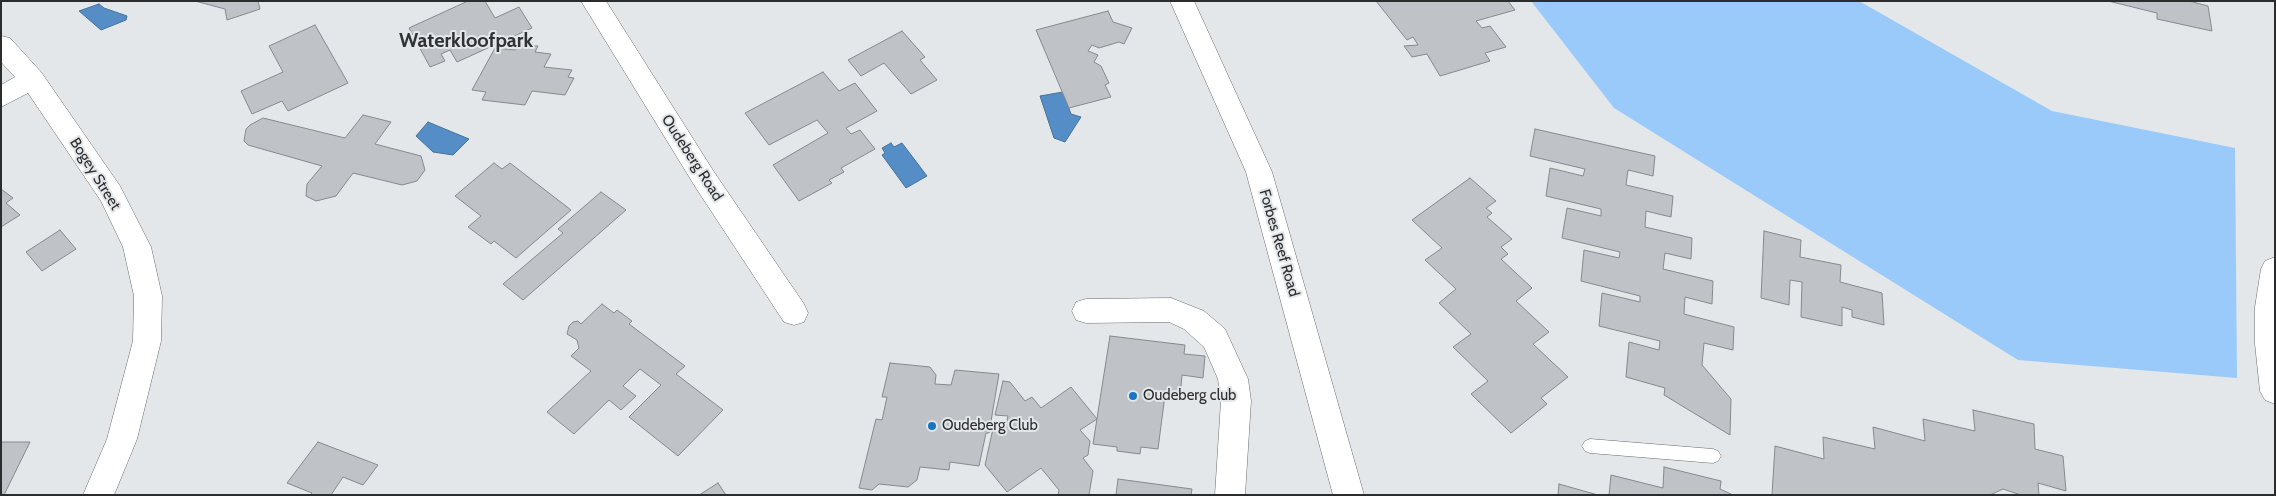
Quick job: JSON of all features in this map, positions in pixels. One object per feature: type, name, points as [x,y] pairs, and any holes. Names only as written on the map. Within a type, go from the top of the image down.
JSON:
[{"type":"street","name":"Oudeberg Road","points":[[592,1],[705,180],[794,312]]},
{"type":"street","name":"Forbes Reef Road","points":[[1182,1],[1200,35],[1259,172],[1349,495]]},
{"type":"street","name":"Bogey Street","points":[[1,45],[32,79],[111,194],[137,247],[148,296],[144,350],[122,439],[98,495]]},
{"type":"street","points":[[1,97],[32,79]]},
{"type":"street","points":[[2275,269],[2271,370],[2275,391]]},
{"type":"street","points":[[1086,311],[1171,310],[1194,320],[1215,338],[1233,379],[1236,401],[1230,495]]},
{"type":"lane","points":[[1590,446],[1713,456]]},
{"type":"shaded area","points":[[1531,1],[1859,1],[2052,111],[2235,148],[2237,378],[2018,360],[1614,108]]},
{"type":"shaded area","points":[[99,4],[104,8],[127,16],[126,20],[101,30],[79,11]]},
{"type":"shaded area","points":[[1063,92],[1071,114],[1081,117],[1065,142],[1054,138],[1040,96]]},
{"type":"shaded area","points":[[428,122],[469,139],[453,155],[433,152],[416,136]]},
{"type":"shaded area","points":[[891,143],[894,147],[902,143],[927,176],[906,188],[882,155],[885,153],[882,148]]},
{"type":"building","points":[[195,1],[258,1],[260,9],[227,20],[225,9]]},
{"type":"building","points":[[468,1],[485,1],[495,18],[519,7],[532,28],[457,62],[450,50],[441,54],[445,61],[430,67],[409,28]]},
{"type":"building","points":[[1376,1],[1508,1],[1515,10],[1476,21],[1482,28],[1490,26],[1506,47],[1485,53],[1490,61],[1440,76],[1427,54],[1412,57],[1404,46],[1418,45],[1413,37],[1407,40]]},
{"type":"building","points":[[2108,1],[2189,1],[2208,6],[2212,31],[2157,19],[2157,13]]},
{"type":"building","points":[[1108,11],[1113,22],[1132,28],[1124,44],[1119,42],[1099,48],[1092,45],[1088,51],[1098,55],[1094,62],[1101,66],[1109,83],[1105,85],[1111,97],[1069,108],[1036,30]]},
{"type":"building","points":[[315,25],[348,83],[288,111],[282,101],[252,114],[241,91],[283,72],[269,46]]},
{"type":"building","points":[[902,31],[925,57],[920,60],[937,80],[911,94],[884,63],[861,76],[848,60]]},
{"type":"building","points":[[531,41],[534,46],[538,46],[535,52],[551,54],[544,67],[572,70],[568,77],[574,78],[565,95],[532,91],[525,105],[482,100],[486,92],[472,90],[495,48],[515,50],[518,44],[523,45]]},
{"type":"building","points":[[823,72],[839,91],[855,83],[877,111],[846,128],[851,134],[860,130],[875,149],[841,168],[844,172],[829,180],[832,183],[799,201],[773,165],[828,133],[817,120],[769,145],[745,113]]},
{"type":"building","points":[[363,115],[391,122],[375,144],[421,156],[425,170],[417,181],[402,185],[353,173],[336,196],[316,201],[306,196],[307,184],[322,166],[248,145],[244,141],[246,129],[263,118],[345,138]]},
{"type":"building","points":[[1535,129],[1655,156],[1653,176],[1628,170],[1626,185],[1673,196],[1671,217],[1646,211],[1645,227],[1692,238],[1691,259],[1665,253],[1663,269],[1713,281],[1712,304],[1685,297],[1684,314],[1734,327],[1733,350],[1704,343],[1702,365],[1731,399],[1730,435],[1664,395],[1665,388],[1626,377],[1629,342],[1659,350],[1660,341],[1599,326],[1602,293],[1640,302],[1640,296],[1581,281],[1584,250],[1619,258],[1620,252],[1562,238],[1567,208],[1601,216],[1601,209],[1546,196],[1550,168],[1583,176],[1585,169],[1530,156]]},
{"type":"building","points":[[494,163],[502,169],[510,163],[571,210],[516,258],[494,241],[491,244],[468,227],[481,216],[455,196]]},
{"type":"building","points":[[1470,178],[1496,201],[1486,208],[1492,213],[1487,217],[1512,239],[1501,247],[1508,254],[1501,259],[1532,288],[1516,301],[1549,332],[1533,344],[1568,377],[1541,398],[1547,404],[1511,433],[1471,394],[1488,381],[1453,347],[1471,334],[1439,303],[1456,289],[1425,260],[1442,248],[1412,220]]},
{"type":"building","points":[[1,189],[13,198],[6,203],[20,215],[1,227]]},
{"type":"building","points":[[601,192],[626,210],[523,300],[503,284],[563,233],[558,229]]},
{"type":"building","points":[[60,230],[76,249],[42,271],[26,252]]},
{"type":"building","points":[[1764,231],[1801,240],[1800,257],[1841,265],[1840,282],[1882,293],[1884,325],[1852,317],[1852,310],[1842,307],[1842,326],[1801,317],[1802,282],[1790,280],[1789,305],[1761,298]]},
{"type":"building","points":[[602,304],[614,313],[617,310],[632,321],[629,324],[685,366],[676,374],[723,410],[678,456],[629,417],[661,385],[640,369],[623,386],[636,396],[621,410],[609,400],[574,434],[547,412],[591,371],[571,356],[579,348],[577,340],[567,334],[569,326],[573,322],[578,321],[581,324]]},
{"type":"building","name":"Oudeberg club","points":[[1110,336],[1185,345],[1184,354],[1205,356],[1203,378],[1182,375],[1180,397],[1165,395],[1158,449],[1141,447],[1140,454],[1117,451],[1117,447],[1093,444]]},
{"type":"building","name":"Oudeberg Club","points":[[890,363],[930,367],[936,375],[935,384],[951,385],[955,370],[999,374],[989,433],[986,433],[979,466],[950,462],[949,470],[920,467],[917,480],[908,487],[879,484],[872,490],[859,488],[876,419],[882,420],[887,397],[882,397]]},
{"type":"building","name":"Oudeberg Club","points":[[1003,381],[1010,382],[1025,401],[1032,397],[1041,408],[1071,387],[1097,419],[1080,430],[1090,441],[1088,455],[1083,458],[1093,471],[1089,495],[1058,495],[1059,490],[1041,468],[1007,492],[985,465],[994,424],[1006,425],[1008,416],[995,415]]},
{"type":"building","points":[[1973,410],[2034,424],[2035,449],[2063,456],[2066,491],[2038,483],[2039,495],[2021,495],[2003,489],[1990,495],[1772,495],[1775,446],[1824,459],[1823,437],[1875,449],[1873,427],[1925,441],[1923,419],[1975,431]]},
{"type":"building","points":[[1,442],[30,442],[4,495],[1,495]]},
{"type":"building","points":[[318,442],[378,465],[363,485],[343,477],[331,495],[310,495],[312,493],[287,483]]},
{"type":"building","points":[[1664,467],[1721,481],[1720,489],[1733,495],[1609,495],[1611,475],[1663,488]]},
{"type":"building","points":[[1118,479],[1192,489],[1191,495],[1116,495]]},
{"type":"building","points":[[718,483],[726,495],[699,495]]},
{"type":"building","points":[[1559,484],[1598,495],[1558,495]]},
{"type":"place","name":"Oudeberg club","points":[[1133,396]]},
{"type":"place","name":"Oudeberg Club","points":[[932,426]]},
{"type":"district","name":"Waterkloofpark","points":[[466,41]]}]
